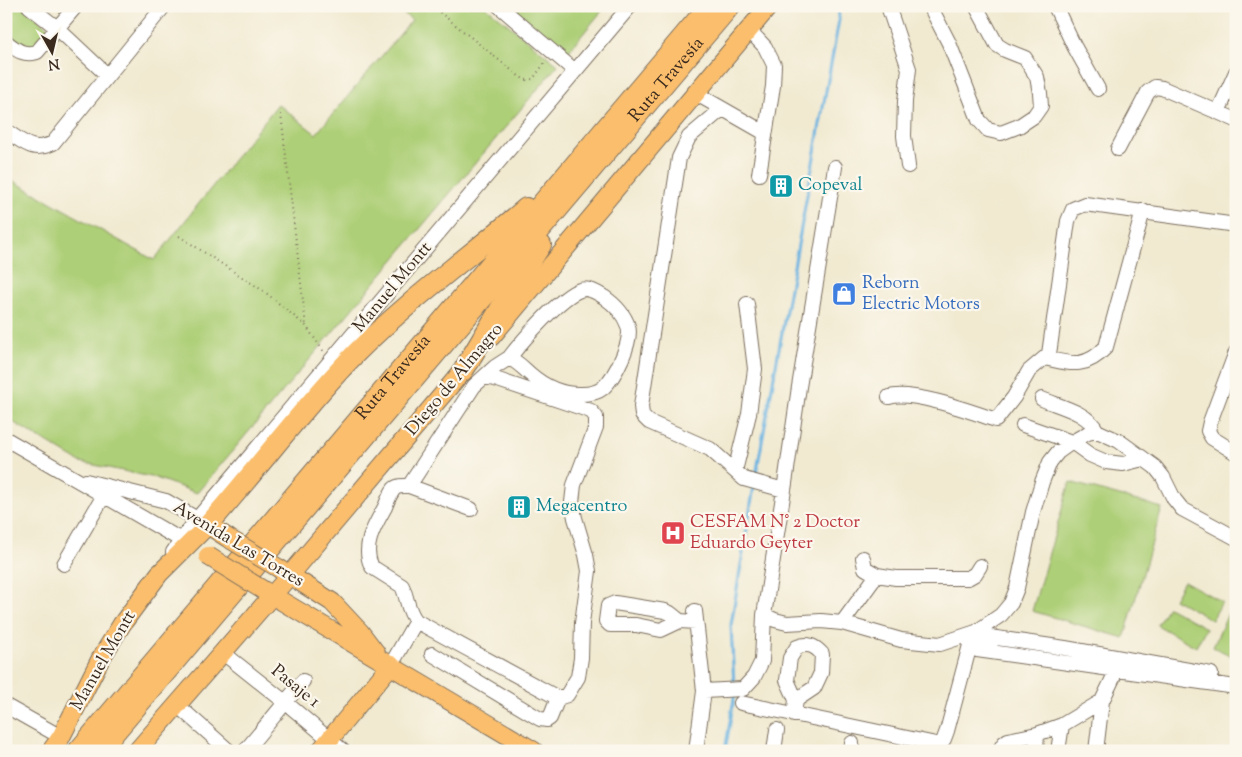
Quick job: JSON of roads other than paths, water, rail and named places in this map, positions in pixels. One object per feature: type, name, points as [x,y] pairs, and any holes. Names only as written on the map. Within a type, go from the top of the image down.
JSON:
[{"type":"highway","name":"Ruta Travesía","points":[[99,751],[580,171],[709,6]]},
{"type":"highway","name":"Ruta Travesía","points":[[78,751],[580,171],[730,6]]},
{"type":"highway","points":[[463,371],[580,171]]},
{"type":"highway","points":[[202,522],[356,354],[412,302],[580,171]]},
{"type":"main road","name":"Diego de Almagro","points":[[138,751],[222,652],[267,592],[463,371],[694,93],[769,6]]},
{"type":"main road","name":"Avenida Las Torres","points":[[202,522],[332,602],[385,661]]},
{"type":"main road","name":"Manuel Montt","points":[[56,744],[113,638],[159,574],[202,522]]},
{"type":"main road","name":"Avenida Las Torres","points":[[185,543],[534,751]]},
{"type":"main road","points":[[324,745],[385,661]]},
{"type":"street","points":[[29,6],[57,28],[108,74]]},
{"type":"street","points":[[6,42],[21,53],[30,54],[37,52],[76,6]]},
{"type":"street","points":[[6,131],[33,148],[45,147],[53,143],[164,6]]},
{"type":"street","points":[[499,6],[575,71]]},
{"type":"street","name":"Manuel Montt","points":[[202,522],[330,363],[630,6]]},
{"type":"street","points":[[888,6],[908,69],[904,136],[908,166]]},
{"type":"street","points":[[930,6],[949,43],[979,120],[988,130],[1001,133],[1019,126],[1034,116],[1041,106],[1040,94],[1036,77],[1024,58],[997,45],[976,6]]},
{"type":"street","points":[[1055,6],[1074,46],[1098,89]]},
{"type":"street","points":[[748,30],[765,46],[774,65],[773,86],[759,174]]},
{"type":"street","points":[[1218,112],[1236,72]]},
{"type":"street","points":[[1118,149],[1148,92],[1155,87],[1162,88],[1236,120]]},
{"type":"street","points":[[694,93],[765,133]]},
{"type":"street","points":[[722,109],[689,137],[679,158],[641,406],[642,415],[649,422],[710,449],[744,478],[784,490]]},
{"type":"street","points":[[740,696],[762,660],[764,614],[835,167]]},
{"type":"street","points":[[889,397],[897,394],[912,397],[952,406],[996,420],[1014,397],[1029,371],[1049,354],[1068,221],[1073,208],[1086,204],[1236,225]]},
{"type":"street","points":[[1045,358],[1070,364],[1080,363],[1097,356],[1106,347],[1143,211]]},
{"type":"street","points":[[409,486],[474,386],[495,367],[509,358],[524,338],[570,294],[582,289],[597,292],[611,302],[621,313],[629,327],[629,340],[624,355],[603,388],[594,392],[582,394],[557,391],[544,386],[516,361],[509,358]]},
{"type":"street","points":[[735,471],[749,414],[755,369],[747,304]]},
{"type":"street","points":[[1236,352],[1208,431],[1212,438],[1236,453]]},
{"type":"street","points":[[471,509],[409,486],[401,486],[394,489],[374,527],[369,544],[368,557],[372,568],[402,586],[407,607],[416,621],[558,698],[567,695],[578,677],[581,658],[582,623],[589,571],[572,502],[574,485],[596,427],[596,417],[591,411],[495,379],[484,378]]},
{"type":"street","points":[[1042,399],[1083,416],[1092,422],[1097,431],[1119,441],[1155,467],[1182,509],[1236,538]]},
{"type":"street","points":[[1023,425],[1072,442],[1090,455],[1106,462],[1123,464],[1144,459]]},
{"type":"street","points":[[764,614],[775,620],[787,623],[821,621],[842,623],[901,640],[940,644],[976,632],[1001,615],[1011,603],[1017,588],[1033,512],[1050,462],[1058,452],[1072,442],[1088,433],[1097,431]]},
{"type":"street","name":"Avenida Las Torres","points":[[6,439],[185,543]]},
{"type":"street","name":"Avenida Las Torres","points":[[71,477],[166,502],[202,522]]},
{"type":"street","points":[[64,564],[103,496]]},
{"type":"street","points":[[862,558],[865,568],[877,575],[896,578],[968,578],[975,574],[980,566]]},
{"type":"street","points":[[842,623],[877,575]]},
{"type":"street","points":[[680,621],[695,617],[708,691],[696,751]]},
{"type":"street","points":[[385,661],[416,621]]},
{"type":"street","points":[[708,691],[740,696],[794,714],[941,744],[947,731],[970,645],[980,639],[990,637],[1065,648],[1236,679]]},
{"type":"street","points":[[990,637],[984,651],[1236,687]]},
{"type":"street","name":"Pasaje 1","points":[[222,652],[285,702],[324,745],[343,751]]},
{"type":"street","points":[[432,654],[540,719],[548,720],[550,718],[558,698]]},
{"type":"street","points":[[1096,751],[1102,701],[1115,670]]},
{"type":"street","points":[[245,751],[303,681]]},
{"type":"street","points":[[794,714],[796,700]]},
{"type":"street","points":[[999,751],[1004,742],[1008,740],[1038,734],[1062,725],[1102,701]]},
{"type":"street","points":[[177,705],[229,751]]},
{"type":"street","points":[[6,706],[56,744]]},
{"type":"street","points":[[1058,751],[1062,725]]},
{"type":"street","points":[[774,751],[777,730]]},
{"type":"street","points":[[1036,751],[1038,734]]},
{"type":"waterway","points":[[756,475],[839,20],[838,6]]},
{"type":"waterway","points":[[734,686],[731,625],[754,486]]},
{"type":"waterway","points":[[725,751],[735,693]]},
{"type":"place","name":"Copeval","points":[[781,186]]},
{"type":"place","name":"Reborn Electric Motors","points":[[844,294]]},
{"type":"place","name":"Megacentro","points":[[519,507]]},
{"type":"place","name":"CESFAM N° 2 Doctor Eduardo Geyter","points":[[673,533]]}]
